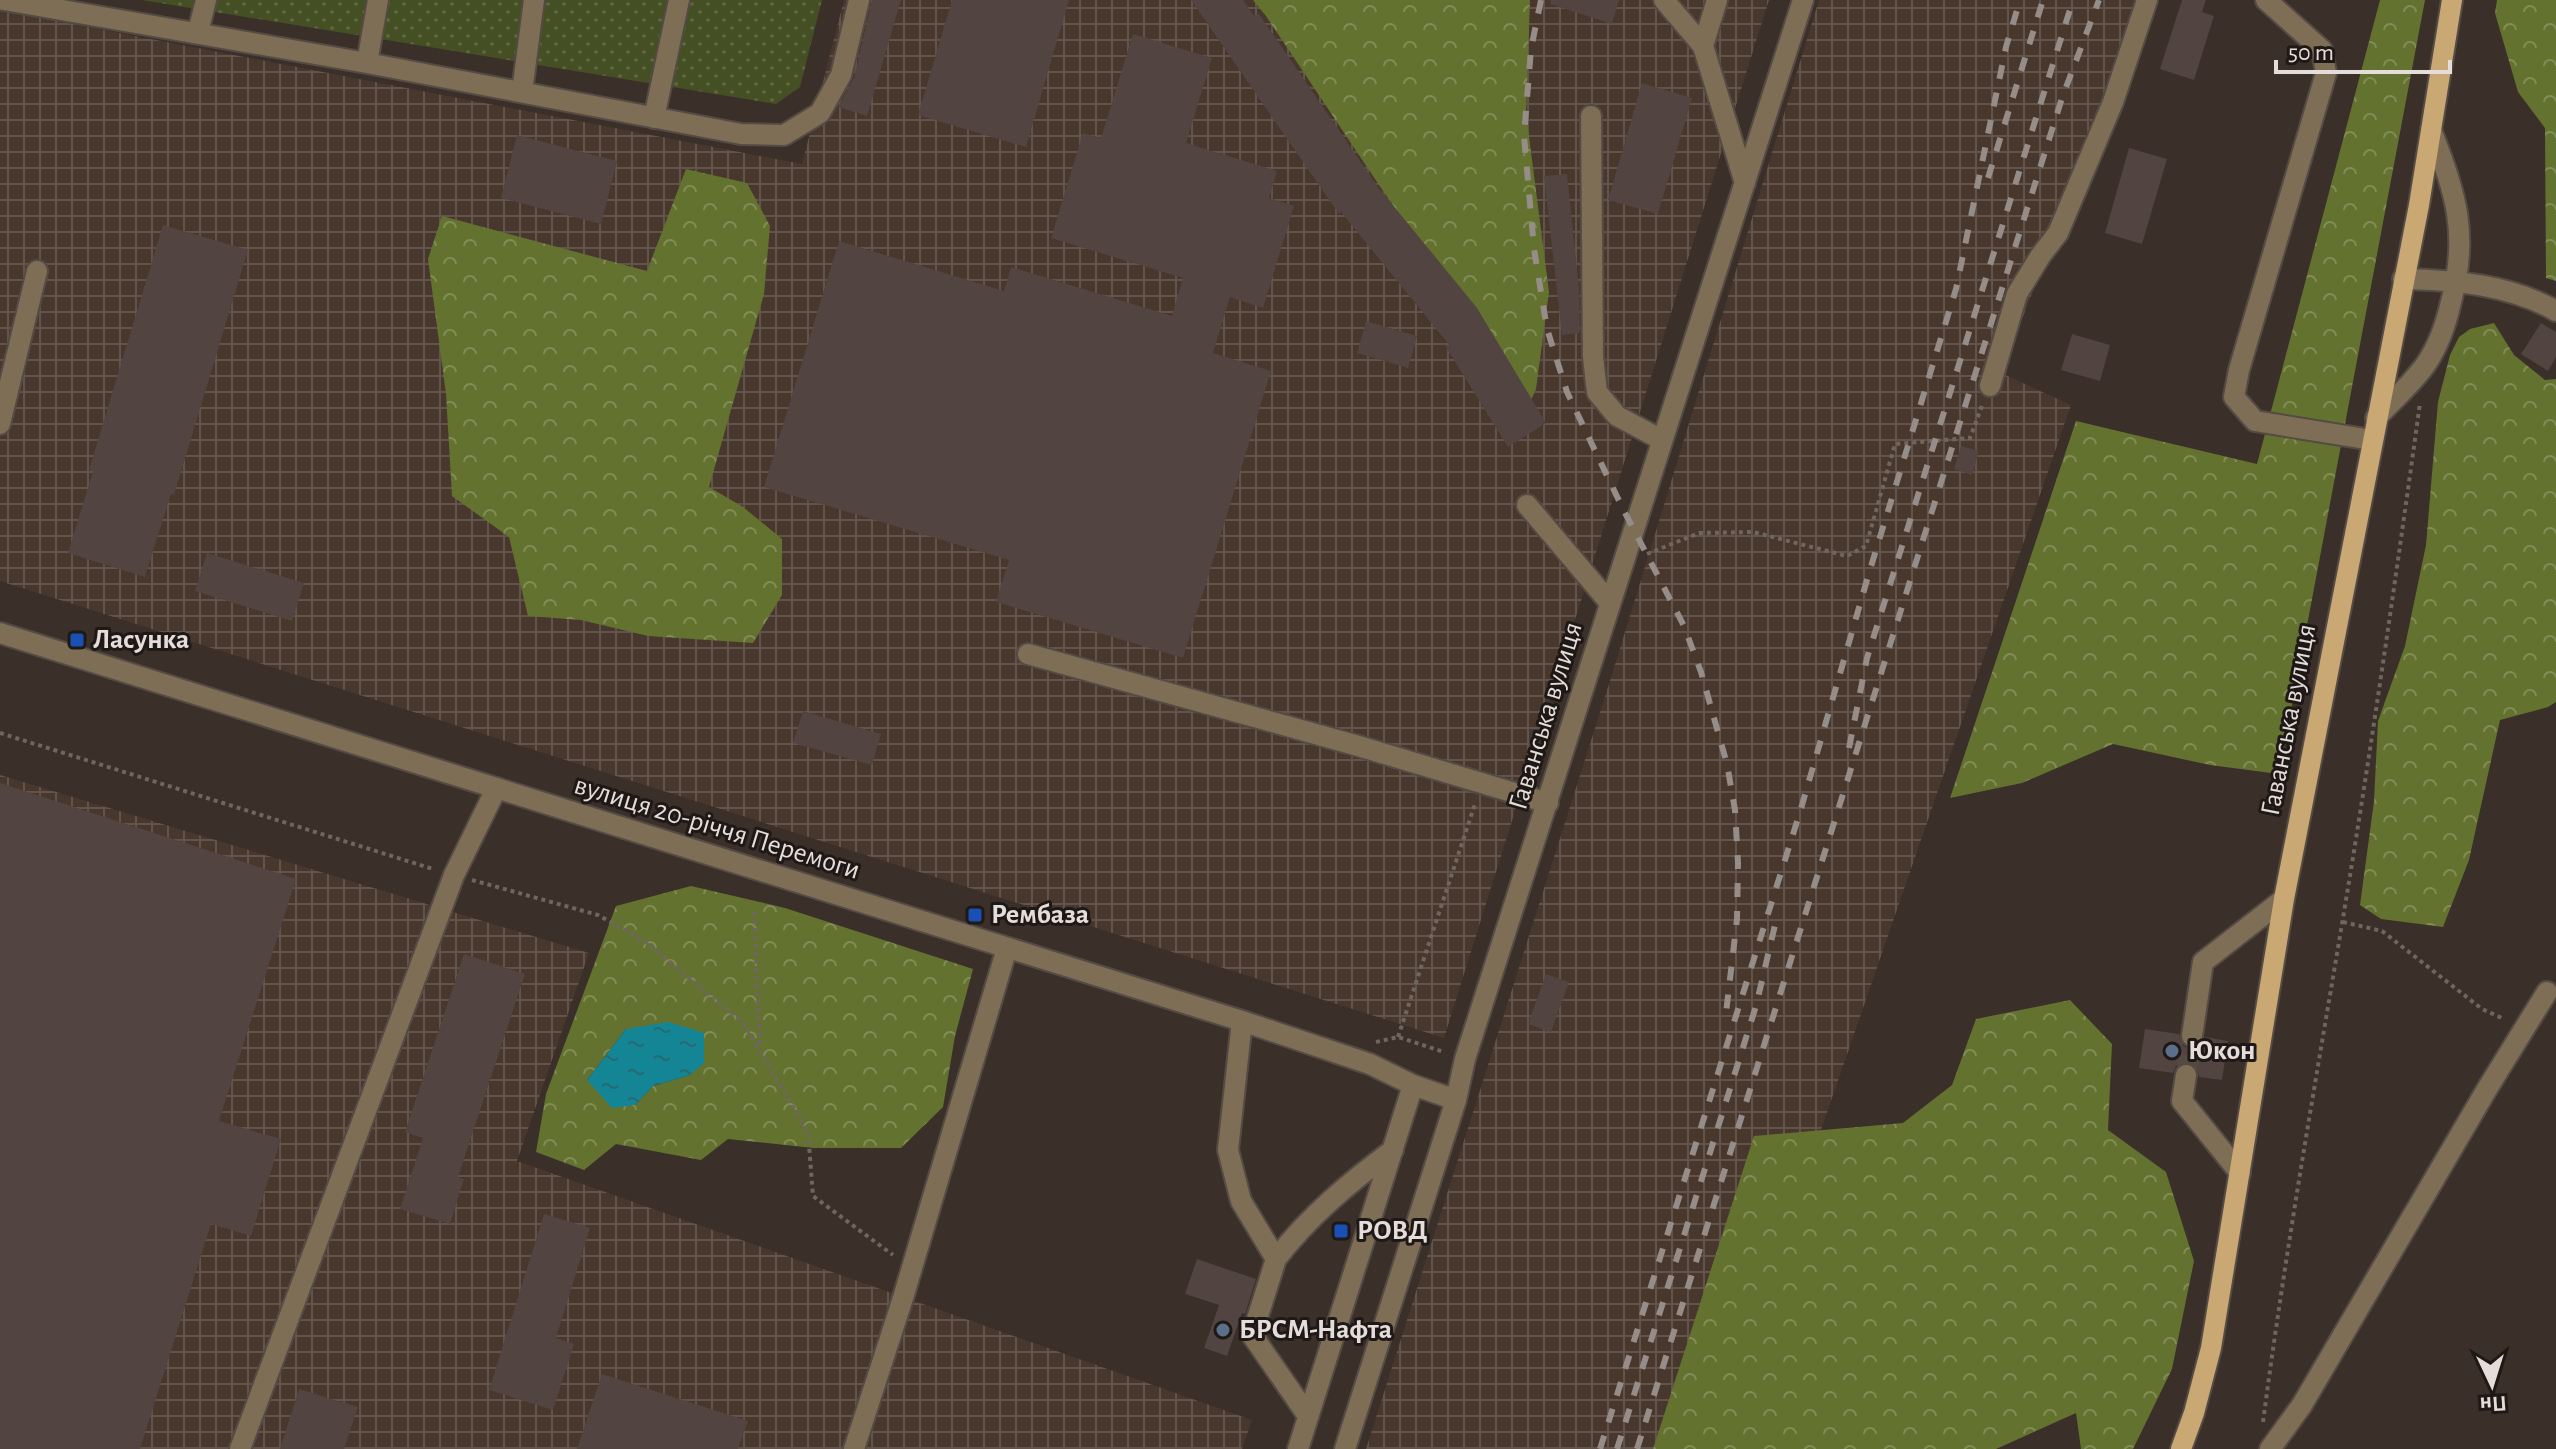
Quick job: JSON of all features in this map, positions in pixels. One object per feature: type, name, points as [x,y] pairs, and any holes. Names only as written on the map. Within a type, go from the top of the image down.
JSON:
[{"type":"main road","name":"Гаванська вулиця","points":[[2181,1449],[2211,1348],[2284,899],[2431,130],[2452,0]]},
{"type":"street","points":[[4,0],[54,4],[741,134],[784,135],[820,113],[841,75],[859,0]]},
{"type":"street","points":[[198,32],[206,0]]},
{"type":"street","points":[[367,63],[378,0]]},
{"type":"street","points":[[522,92],[534,0]]},
{"type":"street","points":[[654,118],[679,0]]},
{"type":"street","points":[[1664,0],[1703,46],[1745,183]]},
{"type":"street","points":[[1703,46],[1717,0]]},
{"type":"street","name":"Гаванська вулиця","points":[[1345,1449],[1456,1100],[1465,1059],[1803,0]]},
{"type":"street","points":[[1990,386],[2017,294],[2058,233],[2113,102],[2147,0]]},
{"type":"street","points":[[2266,0],[2322,50],[2326,73],[2239,370],[2234,397],[2255,421],[2372,440]]},
{"type":"street","points":[[1591,116],[1593,357],[1597,392],[1617,416],[1662,440]]},
{"type":"street","points":[[2376,418],[2426,365],[2444,329],[2457,280],[2461,248],[2459,219],[2449,173],[2431,130]]},
{"type":"street","points":[[0,424],[37,271]]},
{"type":"street","points":[[2403,279],[2457,280],[2538,301],[2556,311]]},
{"type":"street","points":[[1527,505],[1610,603]]},
{"type":"street","name":"вулиця 20-річчя Перемоги","points":[[0,633],[1242,1021],[1370,1064],[1413,1085],[1456,1100]]},
{"type":"street","points":[[1028,654],[1355,745],[1548,803]]},
{"type":"street","points":[[240,1449],[454,875],[496,789]]},
{"type":"street","points":[[2192,1036],[2203,962],[2284,899]]},
{"type":"street","points":[[854,1449],[1007,948]]},
{"type":"street","points":[[2266,1441],[2302,1405],[2547,992]]},
{"type":"street","points":[[1242,1021],[1228,1150],[1241,1201],[1276,1259]]},
{"type":"street","points":[[2186,1075],[2182,1101],[2240,1173]]},
{"type":"street","points":[[1298,1449],[1413,1085]]},
{"type":"street","points":[[1308,1416],[1252,1335],[1276,1259],[1297,1231],[1393,1150]]},
{"type":"path","points":[[2266,1441],[2317,1065],[2402,540],[2426,365]]},
{"type":"path","points":[[1622,565],[1699,533],[1753,532],[1847,556],[1866,546],[1895,444],[1970,438],[1990,386]]},
{"type":"path","points":[[0,733],[454,875],[598,915],[646,942],[743,1023],[760,1048],[808,1132],[813,1196],[911,1268]]},
{"type":"path","points":[[1398,1037],[1482,783]]},
{"type":"path","points":[[754,912],[760,1048]]},
{"type":"path","points":[[2342,922],[2382,931],[2482,1009],[2525,1028]]},
{"type":"shaded area","points":[[844,0],[1769,0],[1444,1038],[0,581],[0,10],[802,164]]},
{"type":"shaded area","points":[[1819,0],[2140,0],[2107,102],[2001,373],[2071,405],[1711,1449],[1366,1449],[1609,684]]},
{"type":"shaded area","points":[[0,775],[589,953],[517,1161],[1252,1420],[1242,1449],[0,1449]]},
{"type":"green space","points":[[142,0],[822,0],[800,87],[776,104]]},
{"type":"green space","points":[[1253,0],[1530,0],[1526,113],[1549,292],[1536,389],[1531,400],[1383,191]]},
{"type":"green space","points":[[2380,0],[2425,0],[2279,774],[2210,765],[2113,744],[2022,783],[1950,798],[2076,421],[2257,464]]},
{"type":"green space","points":[[2497,0],[2556,0],[2556,281],[2546,278],[2545,128],[2518,92],[2495,13]]},
{"type":"green space","points":[[686,169],[747,183],[770,226],[764,294],[709,487],[743,507],[782,539],[782,595],[753,643],[648,636],[581,620],[528,616],[509,537],[452,496],[446,394],[428,259],[442,216],[647,271]]},
{"type":"green space","points":[[2494,323],[2514,355],[2545,380],[2556,379],[2556,702],[2500,720],[2469,860],[2443,927],[2381,919],[2360,905],[2374,801],[2378,721],[2405,646],[2426,545],[2438,402],[2450,355],[2459,337],[2470,329]]},
{"type":"green space","points":[[691,886],[785,908],[973,969],[955,1036],[943,1107],[901,1148],[814,1148],[728,1139],[701,1160],[616,1144],[584,1170],[536,1152],[546,1094],[616,906]],"holes":[[[626,1029],[690,1075],[653,1086],[635,1105],[587,1080]]]},
{"type":"green space","points":[[2070,1000],[2112,1044],[2108,1130],[2166,1172],[2194,1261],[2172,1369],[2133,1449],[2081,1449],[2076,1413],[1996,1449],[1653,1449],[1754,1136],[1903,1123],[1952,1085],[1976,1019]]},
{"type":"water","points":[[668,1022],[704,1033],[704,1063],[690,1075],[653,1086],[635,1105],[612,1108],[587,1080],[626,1029]]},
{"type":"building","points":[[872,0],[901,0],[867,116],[838,107],[854,78]]},
{"type":"building","points":[[952,0],[1069,0],[1026,147],[918,115]]},
{"type":"building","points":[[1191,0],[1243,0],[1253,15],[1259,14],[1378,187],[1477,308],[1546,423],[1508,447],[1444,344],[1451,347],[1341,212],[1339,214]]},
{"type":"building","points":[[1551,0],[1619,0],[1612,24],[1550,4]]},
{"type":"building","points":[[2182,0],[2206,0],[2202,12],[2214,16],[2194,80],[2160,69]]},
{"type":"building","points":[[1133,34],[1212,58],[1186,143],[1277,171],[1269,198],[1294,206],[1263,308],[1230,297],[1213,353],[1271,371],[1183,658],[996,602],[1009,560],[764,487],[839,241],[1004,291],[1011,267],[1172,316],[1183,278],[1051,238],[1083,133],[1101,138]]},
{"type":"building","points":[[1642,83],[1692,98],[1658,214],[1608,200]]},
{"type":"building","points":[[517,135],[617,161],[601,224],[501,198]]},
{"type":"building","points":[[2129,148],[2167,159],[2142,244],[2105,233]]},
{"type":"building","points":[[1567,174],[1579,288],[1580,333],[1562,335],[1544,176]]},
{"type":"building","points":[[163,225],[248,250],[174,495],[171,494],[145,577],[68,553],[93,471],[89,470]]},
{"type":"building","points":[[1366,321],[1417,336],[1408,368],[1357,353]]},
{"type":"building","points":[[2541,323],[2556,332],[2556,357],[2548,371],[2521,354]]},
{"type":"building","points":[[2072,334],[2110,345],[2100,381],[2061,370]]},
{"type":"building","points":[[1961,446],[1979,451],[1972,475],[1954,469]]},
{"type":"building","points":[[207,553],[304,583],[292,621],[195,591]]},
{"type":"building","points":[[803,711],[881,734],[872,765],[793,743]]},
{"type":"building","points":[[0,783],[296,879],[219,1121],[281,1139],[251,1236],[211,1224],[140,1449],[0,1449]]},
{"type":"building","points":[[464,954],[525,974],[458,1177],[464,1179],[450,1224],[400,1209],[423,1138],[405,1132]]},
{"type":"building","points":[[1546,974],[1569,982],[1551,1032],[1528,1024]]},
{"type":"building","points":[[2145,1029],[2179,1034],[2183,1046],[2191,1049],[2202,1045],[2205,1037],[2228,1041],[2222,1080],[2199,1077],[2195,1065],[2187,1062],[2176,1066],[2173,1073],[2139,1068]]},
{"type":"building","points":[[544,1214],[590,1228],[556,1338],[574,1344],[553,1410],[489,1390]]},
{"type":"building","points":[[1197,1259],[1256,1279],[1227,1356],[1204,1348],[1219,1305],[1185,1294]]},
{"type":"building","points":[[602,1374],[748,1421],[738,1449],[577,1449]]},
{"type":"building","points":[[299,1389],[358,1407],[344,1449],[280,1449]]},
{"type":"tunnel","points":[[2186,1075],[2192,1036]]},
{"type":"railway","points":[[1541,0],[1531,49],[1524,136],[1534,249],[1547,329],[1567,392],[1684,626],[1701,672],[1727,764],[1735,810],[1738,863],[1737,919],[1725,1022]]},
{"type":"railway","points":[[1600,1449],[1800,812],[1956,289],[2006,47],[2020,0]]},
{"type":"railway","points":[[1988,178],[2043,0]]},
{"type":"railway","points":[[1849,748],[1867,658],[2073,0]]},
{"type":"railway","points":[[1637,1449],[2062,98],[2099,0]]},
{"type":"railway","points":[[1617,1449],[1756,1006],[1775,925]]},
{"type":"place","name":"Ласунка","points":[[77,640]]},
{"type":"place","name":"Рембаза","points":[[975,915]]},
{"type":"place","name":"Юкон","points":[[2172,1051]]},
{"type":"place","name":"РОВД","points":[[1341,1231]]},
{"type":"place","name":"БРСМ-Нафта","points":[[1223,1330]]}]
